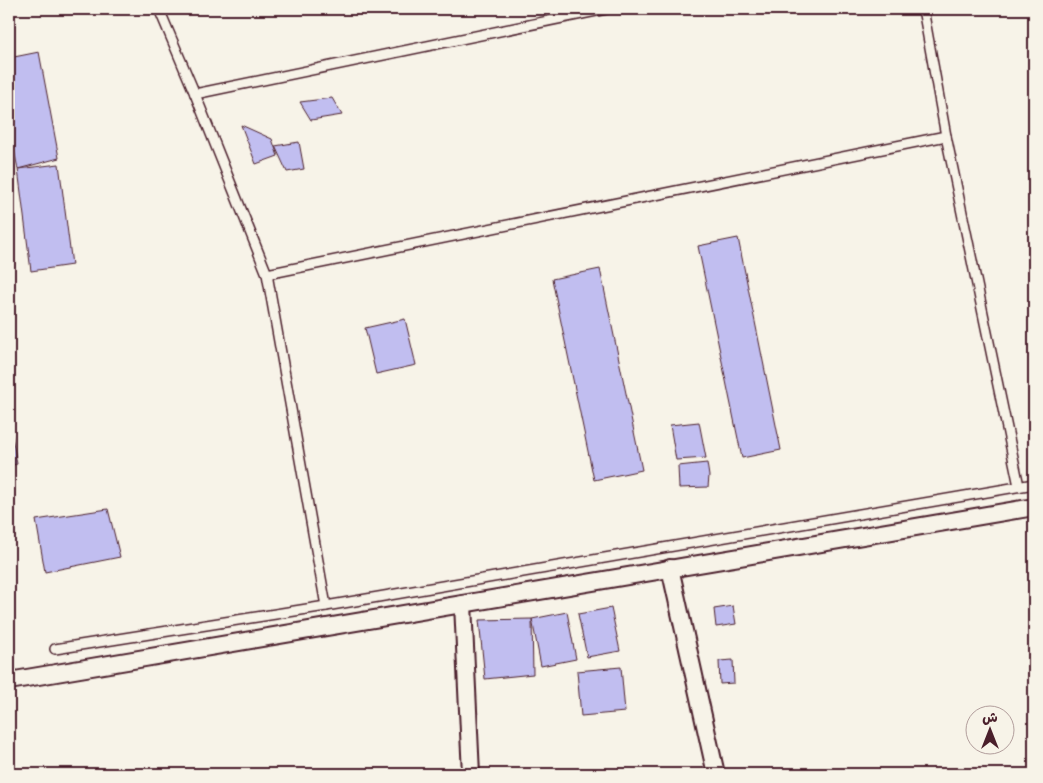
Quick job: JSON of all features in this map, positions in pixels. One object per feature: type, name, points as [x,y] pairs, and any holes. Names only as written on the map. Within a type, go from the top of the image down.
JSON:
[{"type":"street","points":[[9,681],[1034,506]]},
{"type":"street","points":[[670,568],[716,774]]},
{"type":"street","points":[[462,604],[471,774]]},
{"type":"lane","points":[[158,9],[195,94],[267,274],[326,606]]},
{"type":"lane","points":[[195,94],[606,9]]},
{"type":"lane","points":[[923,9],[946,136],[1019,486]]},
{"type":"lane","points":[[267,274],[946,136]]},
{"type":"lane","points":[[56,649],[326,606],[1034,484]]},
{"type":"building","points":[[39,52],[59,158],[18,169],[9,126],[9,58]]},
{"type":"building","points":[[332,98],[342,115],[311,120],[300,102]]},
{"type":"building","points":[[241,125],[272,139],[278,156],[256,164]]},
{"type":"building","points":[[299,142],[304,169],[287,172],[275,146]]},
{"type":"building","points":[[59,164],[72,265],[31,271],[18,169]]},
{"type":"building","points":[[738,238],[781,450],[742,458],[698,246]]},
{"type":"building","points":[[600,269],[642,470],[594,480],[552,279]]},
{"type":"building","points":[[405,319],[416,365],[376,374],[365,328]]},
{"type":"building","points":[[9,420],[17,464],[9,466]]},
{"type":"building","points":[[699,422],[706,458],[676,460],[670,425]]},
{"type":"building","points":[[707,463],[708,487],[679,488],[678,466]]},
{"type":"building","points":[[108,509],[120,557],[45,572],[36,520]]},
{"type":"building","points":[[733,606],[736,624],[716,627],[714,609]]},
{"type":"building","points":[[611,608],[620,651],[587,657],[578,614]]},
{"type":"building","points":[[567,612],[576,659],[541,666],[532,619]]},
{"type":"building","points":[[532,619],[533,674],[485,679],[479,620]]},
{"type":"building","points":[[733,660],[734,683],[720,684],[719,661]]},
{"type":"building","points":[[621,667],[625,712],[581,716],[577,671]]}]
